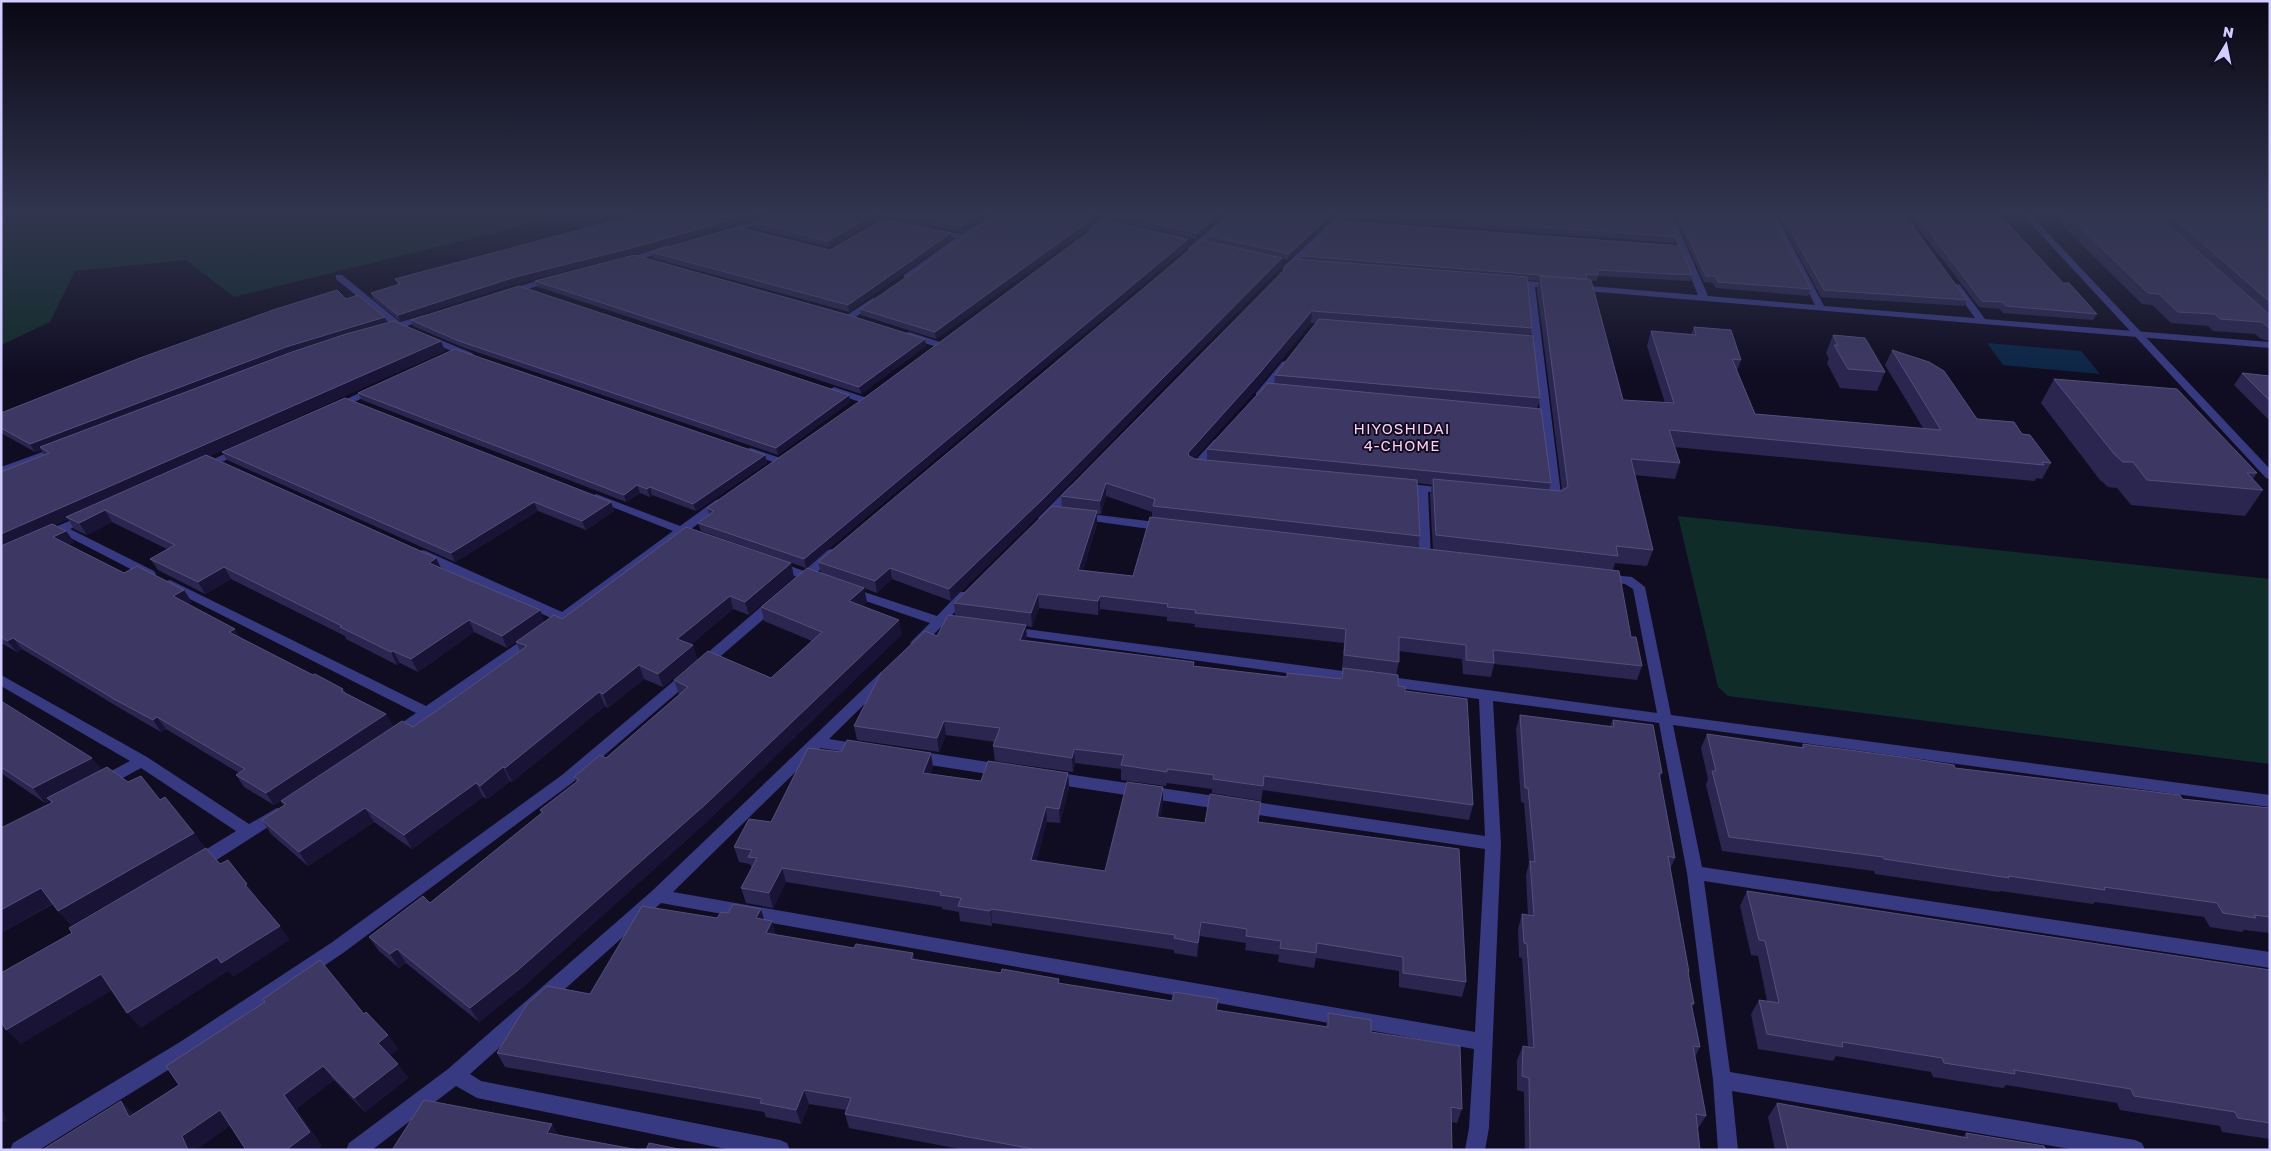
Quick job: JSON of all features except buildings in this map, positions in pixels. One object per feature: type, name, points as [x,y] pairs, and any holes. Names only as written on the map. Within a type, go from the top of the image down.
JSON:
[{"type":"street","points":[[899,283],[922,267]]},
{"type":"street","points":[[1277,279],[1288,267]]},
{"type":"street","points":[[1690,267],[1704,298]]},
{"type":"street","points":[[1799,267],[1821,308]]},
{"type":"street","points":[[2074,267],[2270,476]]},
{"type":"street","points":[[340,277],[399,326],[477,358]]},
{"type":"street","points":[[494,296],[560,278]]},
{"type":"street","points":[[1502,282],[2270,345]]},
{"type":"street","points":[[1954,283],[1982,321]]},
{"type":"street","points":[[1530,284],[1531,344],[1540,417],[1556,502],[1537,500]]},
{"type":"street","points":[[521,288],[540,294]]},
{"type":"street","points":[[850,317],[882,294]]},
{"type":"street","points":[[373,333],[441,313]]},
{"type":"street","points":[[902,333],[941,341],[922,355]]},
{"type":"street","points":[[440,359],[458,351]]},
{"type":"street","points":[[1251,405],[1268,392],[1292,355]]},
{"type":"street","points":[[322,412],[385,384]]},
{"type":"street","points":[[825,387],[866,397],[848,411]]},
{"type":"street","points":[[349,400],[368,408]]},
{"type":"street","points":[[1214,469],[1195,467],[1226,433]]},
{"type":"street","points":[[188,473],[251,445]]},
{"type":"street","points":[[1,471],[65,446]]},
{"type":"street","points":[[742,448],[783,458],[764,472]]},
{"type":"street","points":[[215,461],[233,469]]},
{"type":"street","points":[[1036,527],[1084,478]]},
{"type":"street","points":[[1392,486],[1460,492]]},
{"type":"street","points":[[1422,488],[1425,558]]},
{"type":"street","points":[[387,740],[563,618],[680,530],[733,493]]},
{"type":"street","points":[[588,494],[706,540]]},
{"type":"street","points":[[36,540],[98,513]]},
{"type":"street","points":[[1050,513],[1178,528]]},
{"type":"street","points":[[61,529],[427,713]]},
{"type":"street","points":[[20,1150],[187,1048],[336,948],[568,779],[844,543]]},
{"type":"street","points":[[411,550],[563,618]]},
{"type":"street","points":[[767,562],[939,621],[968,625]]},
{"type":"street","points":[[1590,576],[1628,580],[1639,587],[1695,873],[1722,1080],[1728,1150]]},
{"type":"street","points":[[356,1150],[455,1075],[658,896],[974,588]]},
{"type":"street","points":[[998,629],[2270,801]]},
{"type":"street","points":[[1,680],[142,761],[250,832]]},
{"type":"street","points":[[1475,1150],[1479,1128],[1493,844],[1486,695]]},
{"type":"street","points":[[818,742],[877,751]]},
{"type":"street","points":[[906,756],[1014,772]]},
{"type":"street","points":[[90,789],[142,761]]},
{"type":"street","points":[[1043,776],[1493,844]]},
{"type":"street","points":[[190,868],[250,832],[290,805]]},
{"type":"street","points":[[1695,873],[2270,960]]},
{"type":"street","points":[[658,896],[1484,1042]]},
{"type":"street","points":[[455,1075],[477,1089],[780,1150]]},
{"type":"street","points":[[1722,1080],[2135,1150]]},
{"type":"green space","points":[[1,267],[118,267],[75,271],[50,322],[1,345]]},
{"type":"green space","points":[[195,267],[357,267],[234,297]]},
{"type":"green space","points":[[1678,516],[2270,579],[2270,764],[1728,696],[1718,687]]},
{"type":"water","points":[[1987,343],[2081,351],[2100,374],[2003,365]]},
{"type":"district","name":"HIYOSHIDAI 4-CHOME","points":[[1402,436]]}]
